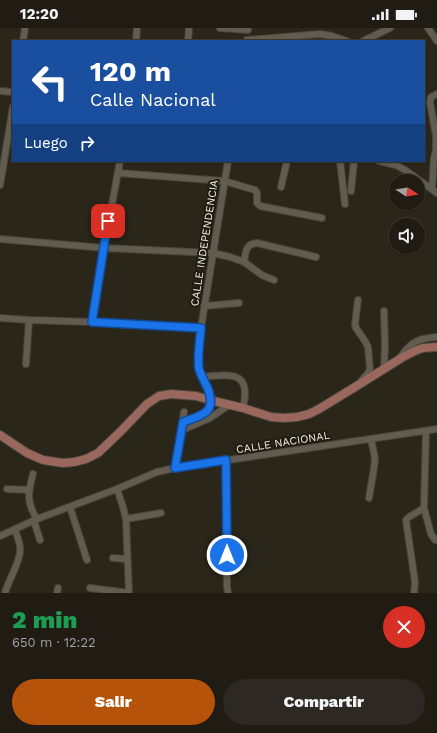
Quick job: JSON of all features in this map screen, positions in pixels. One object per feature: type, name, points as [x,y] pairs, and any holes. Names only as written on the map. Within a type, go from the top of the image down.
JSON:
[{"type":"main road","points":[[0,436],[27,453],[43,460],[63,463],[74,462],[86,459],[98,453],[147,404],[159,396],[171,394],[196,396],[271,417],[297,417],[319,409],[403,357],[417,350],[437,347]]},
{"type":"street","points":[[23,40],[25,28]]},
{"type":"street","points":[[136,40],[137,28]]},
{"type":"street","points":[[188,40],[189,28]]},
{"type":"street","points":[[220,28],[248,29],[247,40],[320,34],[345,40]]},
{"type":"street","points":[[365,40],[390,28]]},
{"type":"street","points":[[428,28],[437,41]]},
{"type":"street","points":[[0,91],[12,92]]},
{"type":"street","points":[[435,191],[434,158],[436,136],[430,102],[431,97],[437,94]]},
{"type":"street","points":[[0,185],[12,113]]},
{"type":"street","points":[[92,322],[120,162]]},
{"type":"street","name":"CALLE INDEPENDENCIA","points":[[183,422],[204,414],[209,410],[210,406],[210,397],[199,368],[198,355],[204,306],[228,162]]},
{"type":"street","points":[[281,187],[287,162]]},
{"type":"street","points":[[340,162],[345,204]]},
{"type":"street","points":[[351,191],[354,162]]},
{"type":"street","points":[[383,162],[396,165],[435,191]]},
{"type":"street","points":[[118,173],[224,181],[255,190],[257,193],[257,203],[260,206],[322,218]]},
{"type":"street","points":[[0,238],[104,248],[213,253],[244,262],[262,275],[274,280]]},
{"type":"street","points":[[244,262],[250,244],[258,243],[316,257]]},
{"type":"street","points":[[355,387],[366,376],[370,368],[366,341],[356,328],[355,324],[358,300]]},
{"type":"street","points":[[204,306],[239,303]]},
{"type":"street","points":[[384,311],[384,369]]},
{"type":"street","points":[[0,318],[201,328]]},
{"type":"street","points":[[26,364],[29,320]]},
{"type":"street","points":[[398,361],[415,342],[424,338],[437,337]]},
{"type":"street","points":[[202,377],[220,375],[237,376],[242,380],[245,387],[246,393],[243,408]]},
{"type":"street","points":[[182,430],[210,418],[229,405]]},
{"type":"street","points":[[175,468],[184,412]]},
{"type":"street","name":"CALLE NACIONAL","points":[[0,536],[36,520],[157,472],[226,460],[437,429]]},
{"type":"street","points":[[426,431],[424,508],[431,534],[435,540],[437,540]]},
{"type":"street","points":[[369,498],[375,458],[372,439]]},
{"type":"street","points":[[226,460],[228,593]]},
{"type":"street","points":[[33,474],[29,490],[29,503],[36,520],[40,540]]},
{"type":"street","points":[[7,489],[29,490]]},
{"type":"street","points":[[90,588],[129,593],[126,519],[117,489]]},
{"type":"street","points":[[70,507],[87,560]]},
{"type":"street","points":[[414,593],[415,582],[406,520],[424,508]]},
{"type":"street","points":[[126,519],[161,513]]},
{"type":"street","points":[[5,593],[20,551],[15,530]]},
{"type":"street","points":[[113,558],[127,559]]},
{"type":"route","points":[[108,221],[92,322],[201,328],[198,355],[199,368],[208,389],[210,406],[209,410],[204,414],[183,422],[175,468],[226,460],[227,555]]}]
